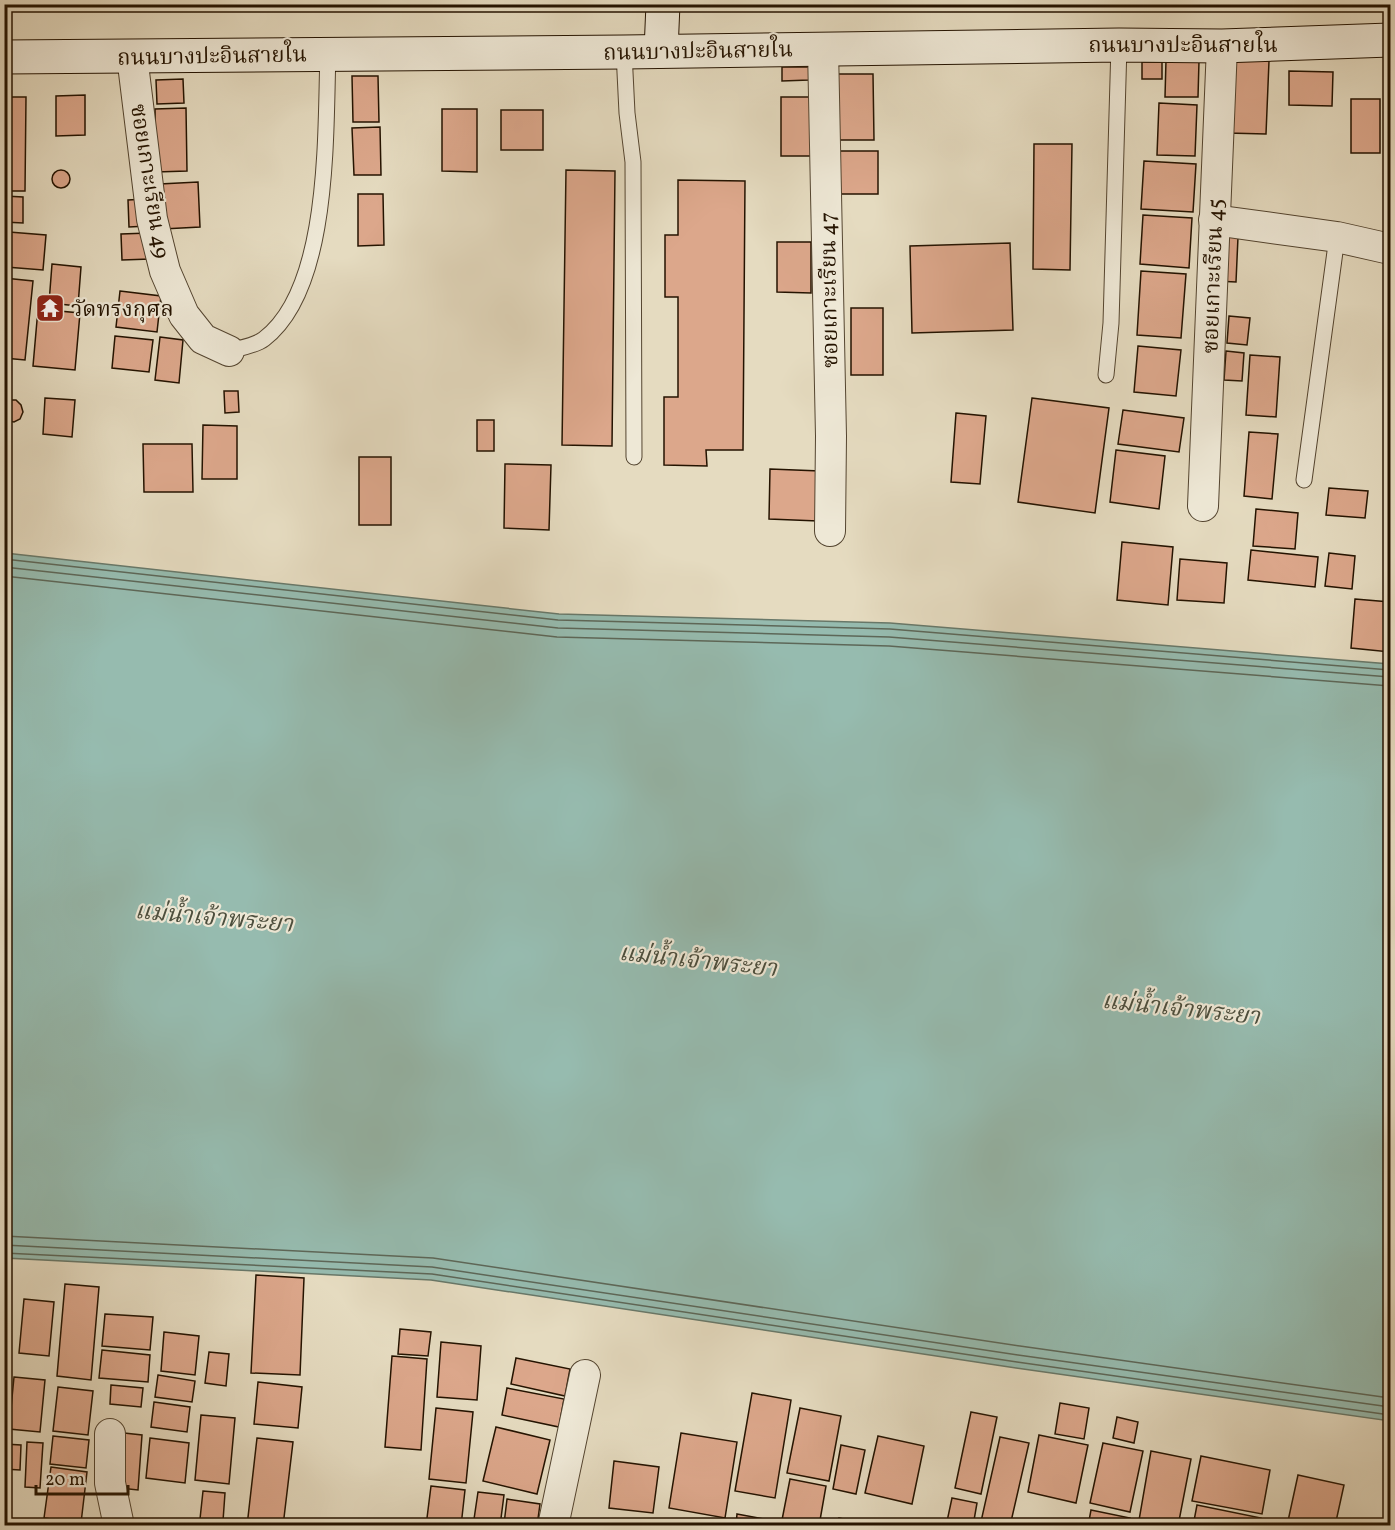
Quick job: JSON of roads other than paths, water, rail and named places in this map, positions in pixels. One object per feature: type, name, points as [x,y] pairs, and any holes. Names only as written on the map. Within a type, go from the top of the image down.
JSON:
[{"type":"main road","points":[[661,51],[663,4]]},
{"type":"main road","name":"ถนนบางปะอินสายใน","points":[[4,57],[1119,45],[1222,46],[1390,40]]},
{"type":"street","name":"ซอยเกาะเรียน 45","points":[[1203,506],[1222,46]]},
{"type":"street","name":"ซอยเกาะเรียน 47","points":[[824,48],[831,424],[830,531]]},
{"type":"street","name":"ซอยเกาะเรียน 49","points":[[132,56],[152,219],[165,271],[184,315],[202,339],[229,351]]},
{"type":"street","points":[[1214,220],[1337,237],[1390,249]]},
{"type":"street","points":[[554,1526],[585,1375]]},
{"type":"street","points":[[111,1434],[110,1483],[118,1526]]},
{"type":"lane","points":[[1106,375],[1111,323],[1119,45]]},
{"type":"lane","points":[[624,52],[627,113],[633,162],[634,458]]},
{"type":"lane","points":[[229,351],[263,340],[289,313],[310,261],[323,191],[328,54]]},
{"type":"lane","points":[[1304,480],[1337,237]]},
{"type":"water","name":"แม่น้ำเจ้าพระยา","points":[[5,553],[559,614],[890,623],[1390,664],[1390,1421],[1016,1368],[431,1280],[5,1258]]},
{"type":"place","name":"วัดทรงกุศล","points":[[50,308]]}]
